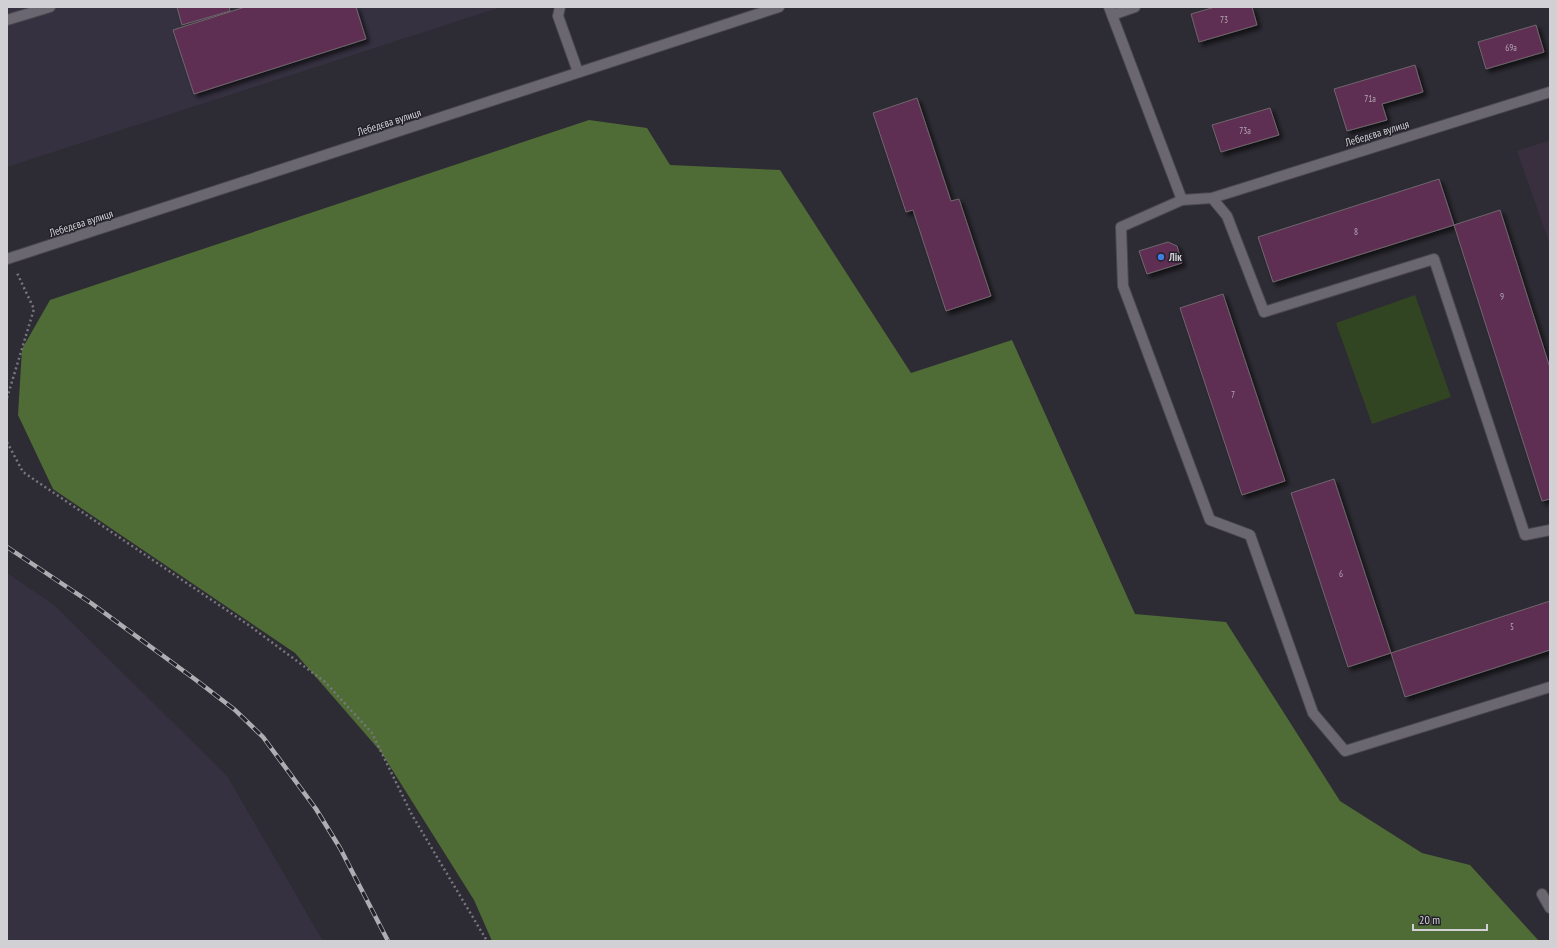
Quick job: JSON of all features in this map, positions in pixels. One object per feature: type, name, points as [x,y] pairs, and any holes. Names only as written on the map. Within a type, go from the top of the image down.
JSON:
[{"type":"street","points":[[7,20],[50,7]]},
{"type":"street","points":[[560,7],[558,16],[578,72]]},
{"type":"street","name":"Лебедєва вулиця","points":[[9,259],[767,9],[779,7]]},
{"type":"street","points":[[1135,7],[1110,11],[1182,200],[1121,227],[1123,286],[1210,520],[1250,535],[1313,712],[1345,751],[1550,687]]},
{"type":"street","name":"Лебедєва вулиця","points":[[1182,200],[1212,198],[1550,92]]},
{"type":"street","points":[[1212,198],[1227,216],[1264,312],[1434,259],[1525,535],[1550,530]]},
{"type":"street","points":[[1542,894],[1550,908]]},
{"type":"path","points":[[7,398],[34,309],[9,259]]},
{"type":"path","points":[[7,442],[23,472],[250,626],[325,682],[372,733],[412,815],[487,941]]},
{"type":"shaded area","points":[[7,7],[501,7],[7,167]]},
{"type":"shaded area","points":[[1550,140],[1550,245],[1517,151]]},
{"type":"shaded area","points":[[7,573],[54,605],[227,776],[323,941],[7,941]]},
{"type":"green space","points":[[589,120],[647,128],[670,165],[780,170],[911,373],[1012,340],[1135,614],[1226,622],[1340,801],[1422,853],[1470,865],[1539,941],[492,941],[474,900],[381,752],[295,653],[53,489],[18,415],[22,349],[50,300]]},
{"type":"green space","points":[[1415,295],[1451,397],[1372,424],[1336,323]]},
{"type":"building","points":[[177,7],[229,7],[230,11],[182,25]]},
{"type":"building","points":[[245,7],[356,7],[366,39],[194,94],[173,30]]},
{"type":"building","points":[[1215,7],[1252,7],[1257,25],[1199,42],[1191,14]]},
{"type":"building","points":[[1536,25],[1544,52],[1486,69],[1478,42]]},
{"type":"building","points":[[1415,65],[1423,92],[1382,104],[1387,120],[1347,131],[1334,89]]},
{"type":"building","points":[[917,98],[951,201],[959,199],[991,296],[946,311],[913,210],[906,212],[873,113]]},
{"type":"building","points":[[1270,108],[1279,135],[1221,152],[1212,125]]},
{"type":"building","points":[[1439,179],[1454,225],[1273,282],[1258,237]]},
{"type":"building","points":[[1500,210],[1550,368],[1550,499],[1542,501],[1454,225]]},
{"type":"building","name":"Лік","points":[[1168,242],[1177,246],[1182,263],[1147,274],[1139,251]]},
{"type":"building","points":[[1223,294],[1285,481],[1242,495],[1180,308]]},
{"type":"building","points":[[1334,479],[1391,653],[1348,667],[1291,493]]},
{"type":"building","points":[[1550,601],[1550,650],[1405,697],[1391,653]]},
{"type":"railway","points":[[7,547],[91,603],[196,680],[235,710],[263,737],[316,809],[340,848],[388,941]]},
{"type":"place","name":"Лік","points":[[1161,257]]}]
